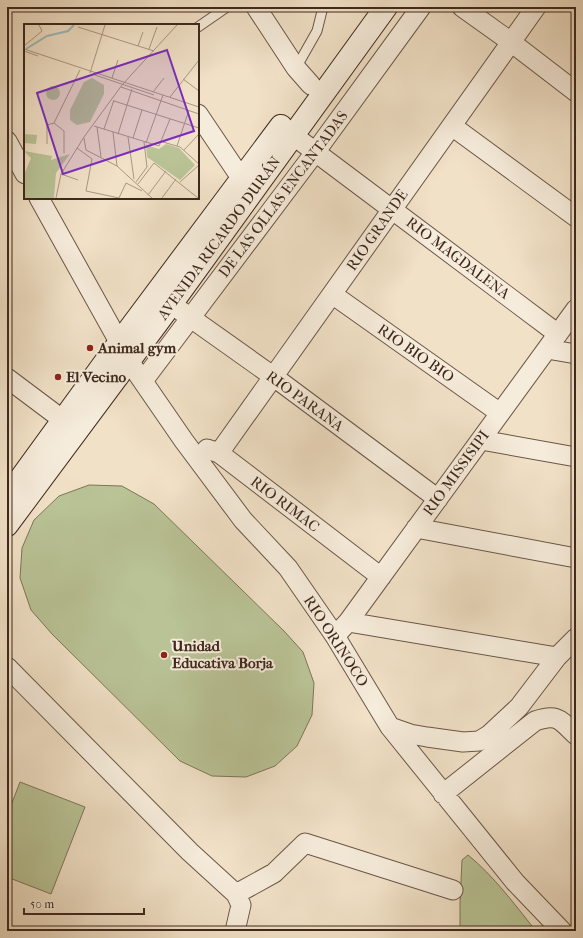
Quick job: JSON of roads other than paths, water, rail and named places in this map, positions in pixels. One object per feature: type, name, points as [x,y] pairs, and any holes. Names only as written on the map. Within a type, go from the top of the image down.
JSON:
[{"type":"street","points":[[256,7],[296,68],[311,85]]},
{"type":"street","name":"AVENIDA RICARDO DURÁN","points":[[7,497],[63,420],[124,352],[172,303],[287,130],[311,85],[368,7]]},
{"type":"street","name":"AVENIDA RICARDO DURÁN","points":[[7,525],[241,178],[287,130],[386,7]]},
{"type":"street","name":"DE LAS OLLAS ENCANTADAS","points":[[143,381],[316,151],[421,7]]},
{"type":"street","points":[[462,7],[511,42],[576,92]]},
{"type":"street","name":"RIO GRANDE","points":[[219,453],[536,7]]},
{"type":"street","points":[[199,115],[241,178]]},
{"type":"street","points":[[452,126],[576,217]]},
{"type":"street","name":"RIO MAGDALENA","points":[[287,130],[558,334]]},
{"type":"street","points":[[7,141],[24,172]]},
{"type":"street","name":"RIO ORINOCO","points":[[39,199],[124,352],[184,442],[244,520],[288,568],[335,636],[390,727],[515,882],[562,931]]},
{"type":"street","name":"RIO BIO BIO","points":[[332,294],[500,413]]},
{"type":"street","name":"RIO PARANA","points":[[172,303],[190,318],[274,377],[438,499]]},
{"type":"street","name":"RIO MISSISIPI","points":[[335,636],[348,622],[576,309]]},
{"type":"street","points":[[547,349],[576,354]]},
{"type":"street","points":[[7,378],[63,420]]},
{"type":"street","points":[[481,440],[576,458]]},
{"type":"street","name":"RIO RIMAC","points":[[184,442],[219,453],[381,577]]},
{"type":"street","points":[[416,528],[576,558]]},
{"type":"street","points":[[348,622],[558,657]]},
{"type":"street","points":[[390,727],[410,734],[427,737],[463,742],[479,741],[489,735],[520,707],[558,657],[576,638]]},
{"type":"street","points":[[7,667],[190,852],[236,894],[241,905],[235,931]]},
{"type":"street","points":[[443,794],[535,721],[547,717],[559,719],[576,735]]},
{"type":"street","points":[[236,894],[274,873],[305,844],[452,890]]},
{"type":"lane","points":[[199,26],[227,7]]},
{"type":"lane","points":[[296,68],[317,31],[323,7]]},
{"type":"place","name":"Animal gym","points":[[90,348]]},
{"type":"place","name":"El Vecino","points":[[58,377]]},
{"type":"place","name":"Unidad Educativa Borja","points":[[164,655]]}]
